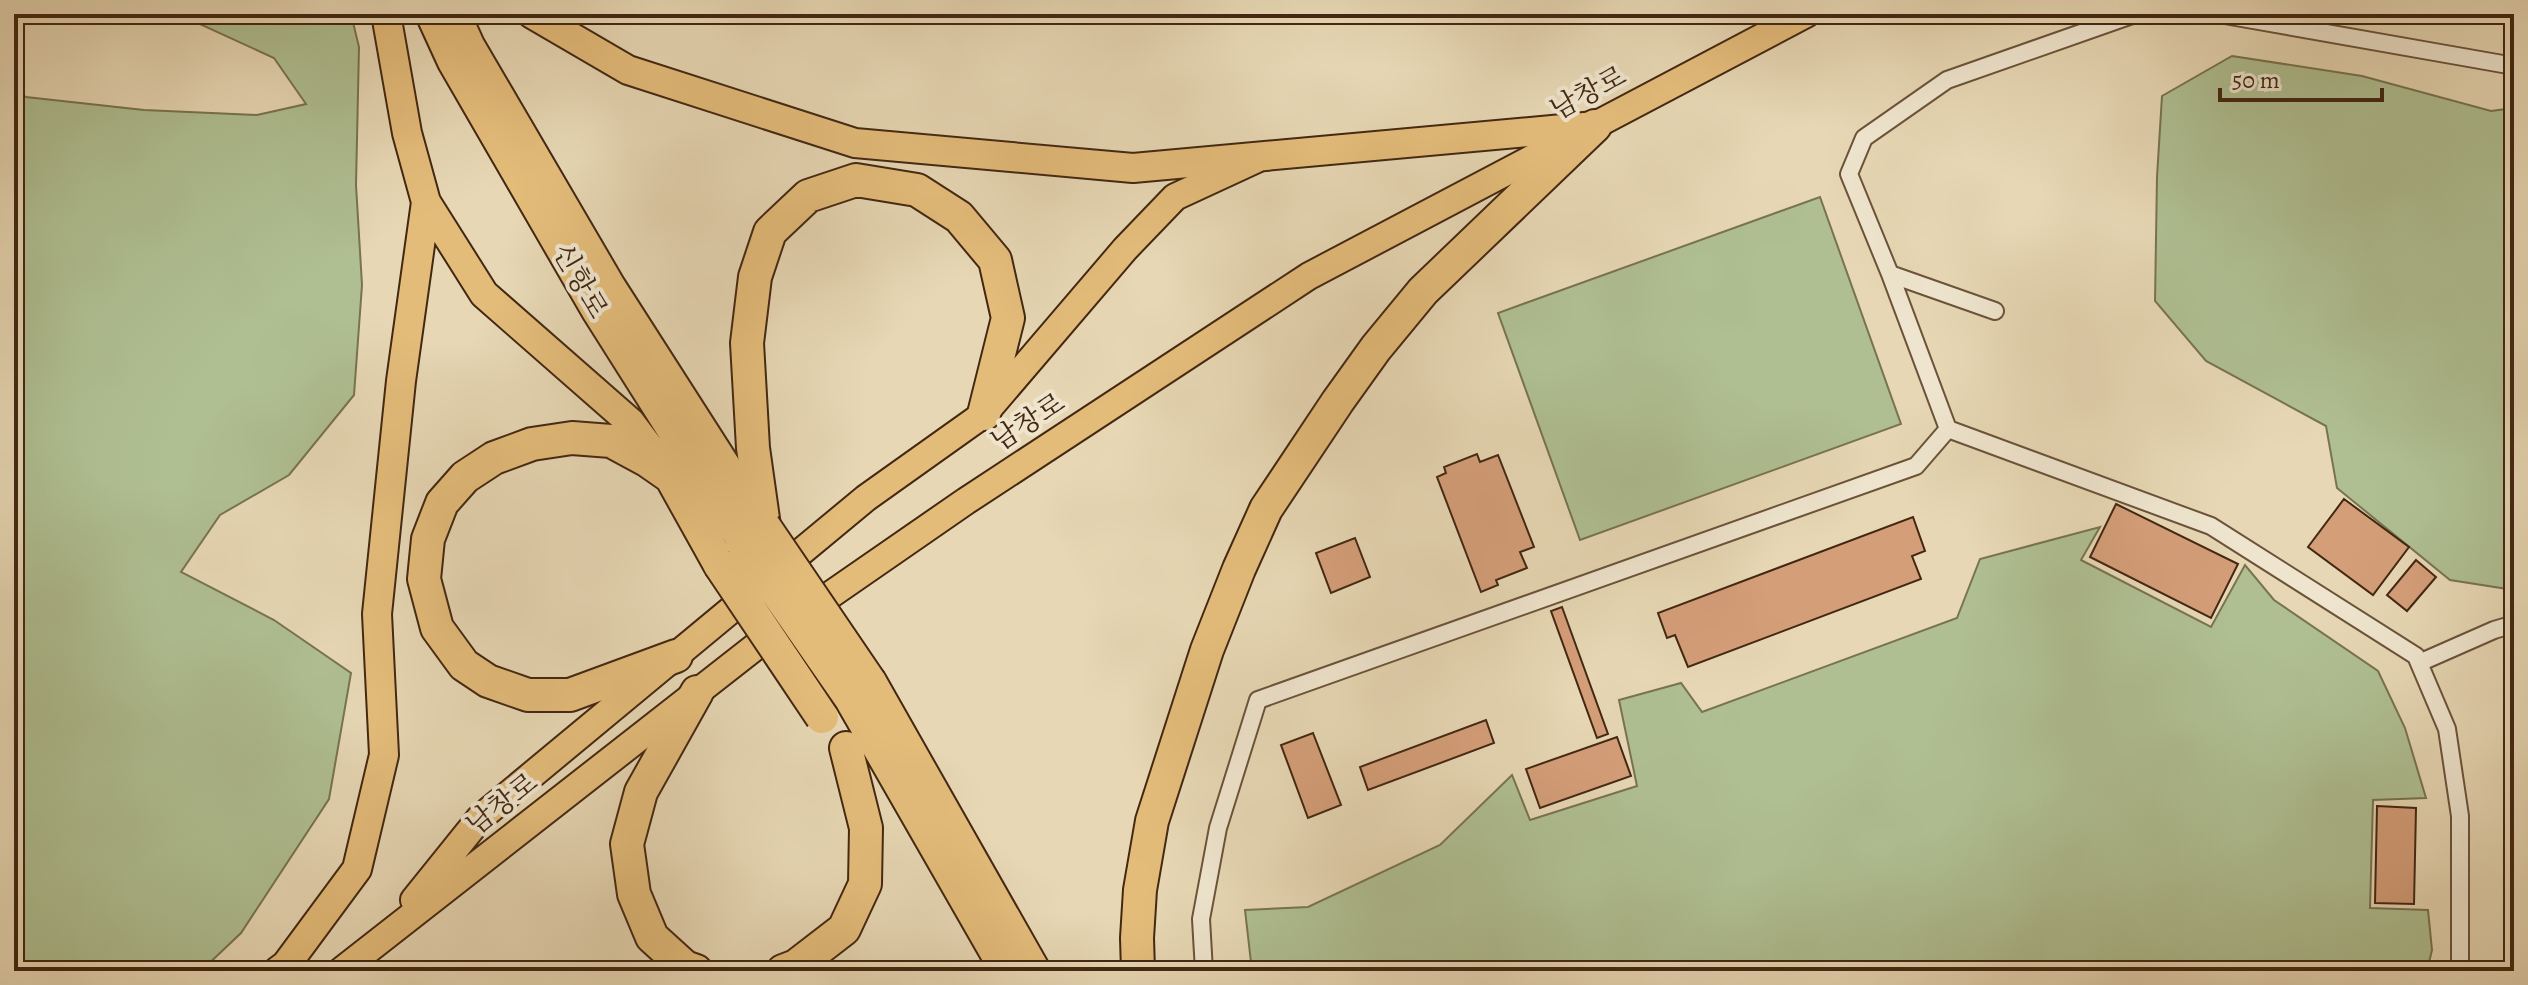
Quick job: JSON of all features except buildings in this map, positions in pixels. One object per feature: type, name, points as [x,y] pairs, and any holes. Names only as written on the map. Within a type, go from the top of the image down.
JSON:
[{"type":"highway","points":[[386,14],[407,133],[426,202],[484,294],[630,422],[671,477],[720,565],[822,717],[974,912]]},
{"type":"highway","name":"신항로","points":[[430,14],[452,62],[596,311],[753,534]]},
{"type":"highway","name":"신항로","points":[[456,14],[470,45],[753,534]]},
{"type":"highway","points":[[532,14],[628,70],[855,143],[1133,168],[1595,126]]},
{"type":"highway","points":[[1138,971],[1140,890],[1152,821],[1207,650],[1266,509],[1376,348],[1423,291],[1595,126]]},
{"type":"highway","points":[[984,414],[1008,318],[995,260],[959,217],[917,190],[856,180],[808,196],[770,232],[755,277],[747,343],[753,448],[753,534],[861,691],[1034,971]]},
{"type":"highway","points":[[278,971],[286,965],[357,869],[384,755],[377,614],[401,381],[426,202]]},
{"type":"highway","points":[[671,477],[611,441],[572,438],[532,444],[494,458],[465,477],[442,503],[428,539],[424,579],[437,628],[464,665],[488,681],[528,695],[570,695],[676,656]]},
{"type":"highway","points":[[861,691],[1007,971]]},
{"type":"highway","points":[[696,971],[685,967],[652,937],[634,894],[627,844],[641,792],[697,692]]},
{"type":"highway","points":[[783,971],[796,966],[844,929],[865,884],[866,828],[846,748]]},
{"type":"main road","name":"남창로","points":[[341,971],[755,647],[966,501],[1309,276],[1806,14]]},
{"type":"main road","points":[[384,937],[480,818],[866,498],[984,414],[1116,259],[1175,197],[1263,156]]},
{"type":"street","points":[[2135,14],[1947,80],[1864,138],[1849,174],[1948,429],[2211,526],[2416,656],[2447,729],[2460,816],[2460,968]]},
{"type":"street","points":[[2219,14],[2514,66]]},
{"type":"street","points":[[1890,274],[1995,311]]},
{"type":"street","points":[[1204,971],[1201,919],[1218,828],[1258,700],[1916,466],[1948,429]]},
{"type":"street","points":[[2419,663],[2514,624]]},
{"type":"green space","points":[[178,14],[351,14],[359,47],[356,185],[362,285],[354,395],[289,475],[220,515],[181,572],[274,620],[351,673],[329,799],[241,933],[201,971],[14,971],[14,91],[26,97],[144,110],[257,115],[306,104],[274,58]]},
{"type":"green space","points":[[2232,56],[2362,76],[2491,111],[2514,108],[2514,590],[2450,580],[2337,488],[2326,426],[2206,361],[2155,301],[2162,96]]},
{"type":"green space","points":[[1820,197],[1901,424],[1580,540],[1498,313]]},
{"type":"green space","points":[[2100,527],[2081,560],[2211,627],[2245,565],[2274,600],[2378,671],[2405,728],[2426,798],[2373,800],[2370,908],[2428,910],[2432,950],[2427,971],[1252,971],[1245,910],[1308,907],[1440,845],[1512,775],[1530,820],[1637,786],[1619,700],[1681,683],[1702,712],[1957,618],[1980,559]]}]
